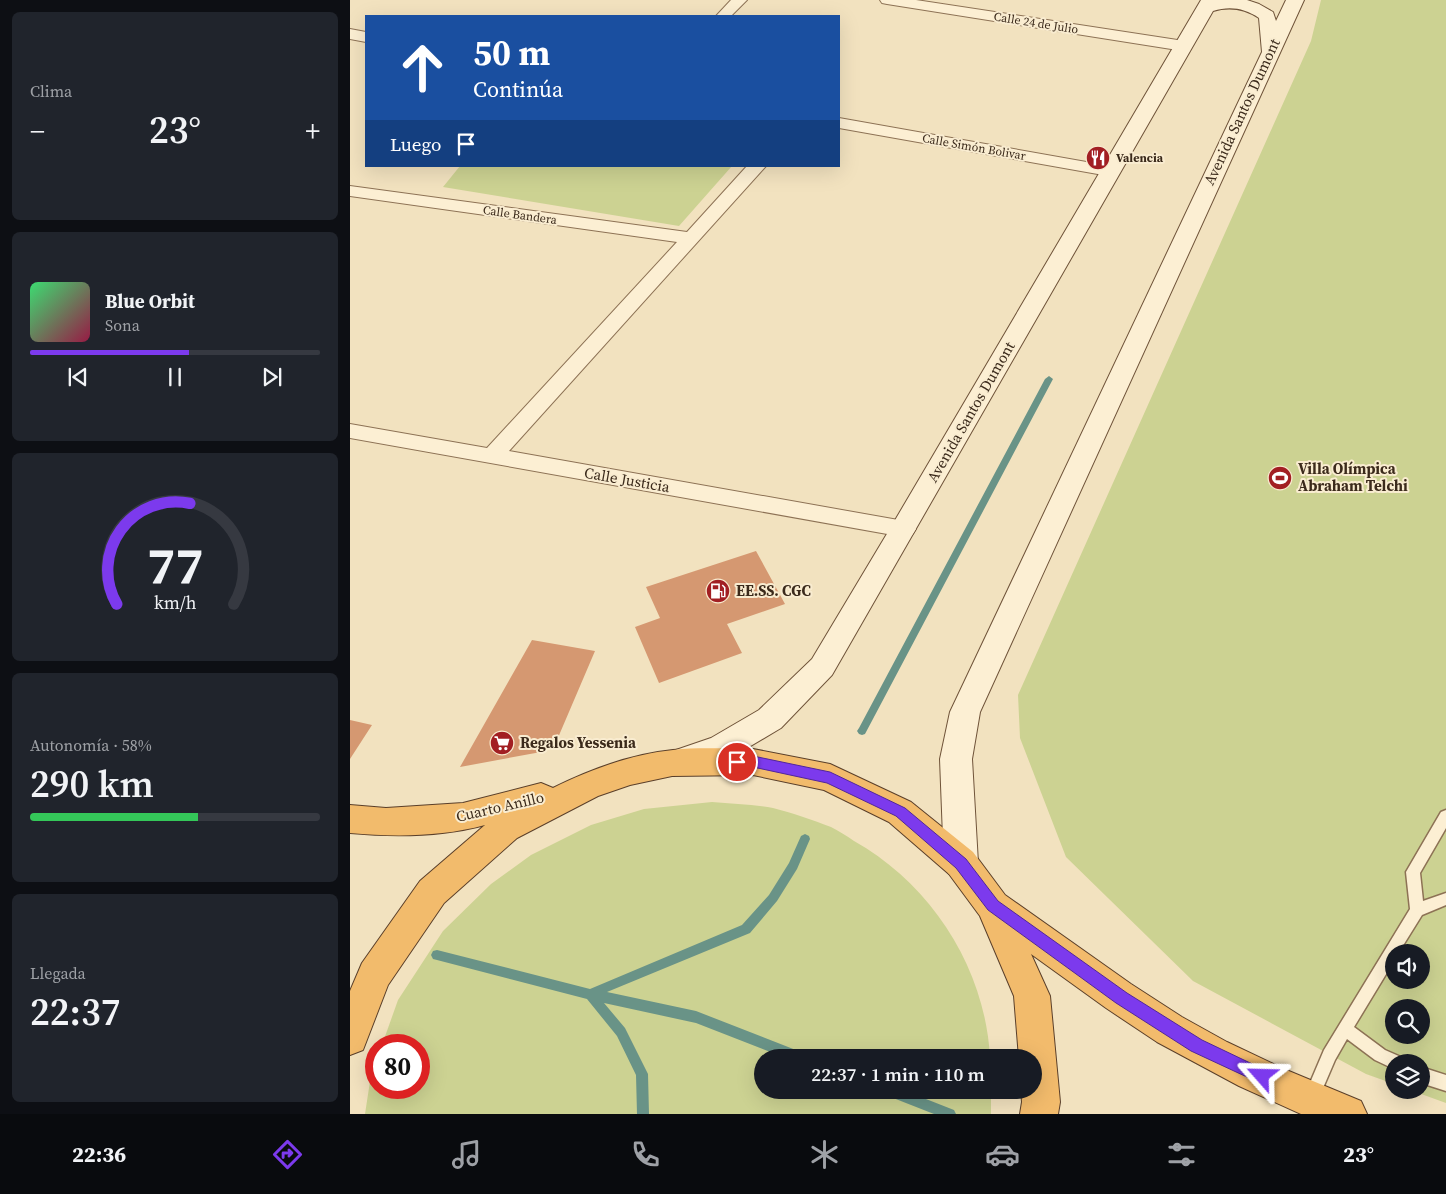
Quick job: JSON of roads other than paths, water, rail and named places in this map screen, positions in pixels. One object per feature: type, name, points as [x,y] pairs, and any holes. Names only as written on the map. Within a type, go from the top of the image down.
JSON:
[{"type":"highway","points":[[350,1038],[374,975],[432,892],[505,828],[589,785],[630,772],[672,763],[753,762],[830,778],[900,812],[961,864],[993,906],[1032,996],[1042,1102],[1039,1114]]},
{"type":"highway","name":"Cuarto Anillo","points":[[350,819],[386,822],[463,817],[589,785]]},
{"type":"highway","points":[[993,906],[1122,998],[1196,1045],[1310,1100],[1348,1114]]},
{"type":"main road","name":"Avenida Santos Dumont","points":[[961,864],[956,759],[965,712],[1295,0]]},
{"type":"main road","points":[[1208,4],[1230,1],[1258,9],[1267,16],[1271,53]]},
{"type":"main road","name":"Avenida Santos Dumont","points":[[672,763],[721,748],[770,719],[822,667],[904,529],[1109,171],[1208,4]]},
{"type":"street","points":[[723,15],[740,0]]},
{"type":"street","name":"Calle 24 de Julio","points":[[887,0],[960,5],[1184,46]]},
{"type":"street","points":[[350,34],[365,37]]},
{"type":"street","name":"Calle Simón Bolivar","points":[[840,122],[1109,171]]},
{"type":"street","points":[[492,456],[756,167]]},
{"type":"street","name":"Calle Bandera","points":[[350,192],[691,238]]},
{"type":"street","name":"Calle Justicia","points":[[350,431],[904,529]]},
{"type":"lane","points":[[1310,1100],[1329,1054],[1416,910],[1413,872],[1446,816]]},
{"type":"lane","points":[[1416,910],[1446,899]]},
{"type":"lane","points":[[1345,1028],[1385,1057]]},
{"type":"lane","points":[[1430,1077],[1446,1083]]},
{"type":"waterway","points":[[862,731],[1049,379]]},
{"type":"waterway","points":[[590,994],[746,929],[773,898],[793,866],[805,839]]},
{"type":"waterway","points":[[437,955],[590,994]]},
{"type":"waterway","points":[[590,994],[696,1017],[779,1049]]},
{"type":"waterway","points":[[590,994],[621,1032],[642,1074],[643,1114]]},
{"type":"waterway","points":[[911,1099],[950,1114]]},
{"type":"place","name":"Valencia","points":[[1098,158]]},
{"type":"place","name":"Villa Olímpica Abraham Telchi","points":[[1280,478]]},
{"type":"place","name":"EE.SS. CGC","points":[[718,591]]},
{"type":"place","name":"Regalos Yessenia","points":[[502,743]]}]
